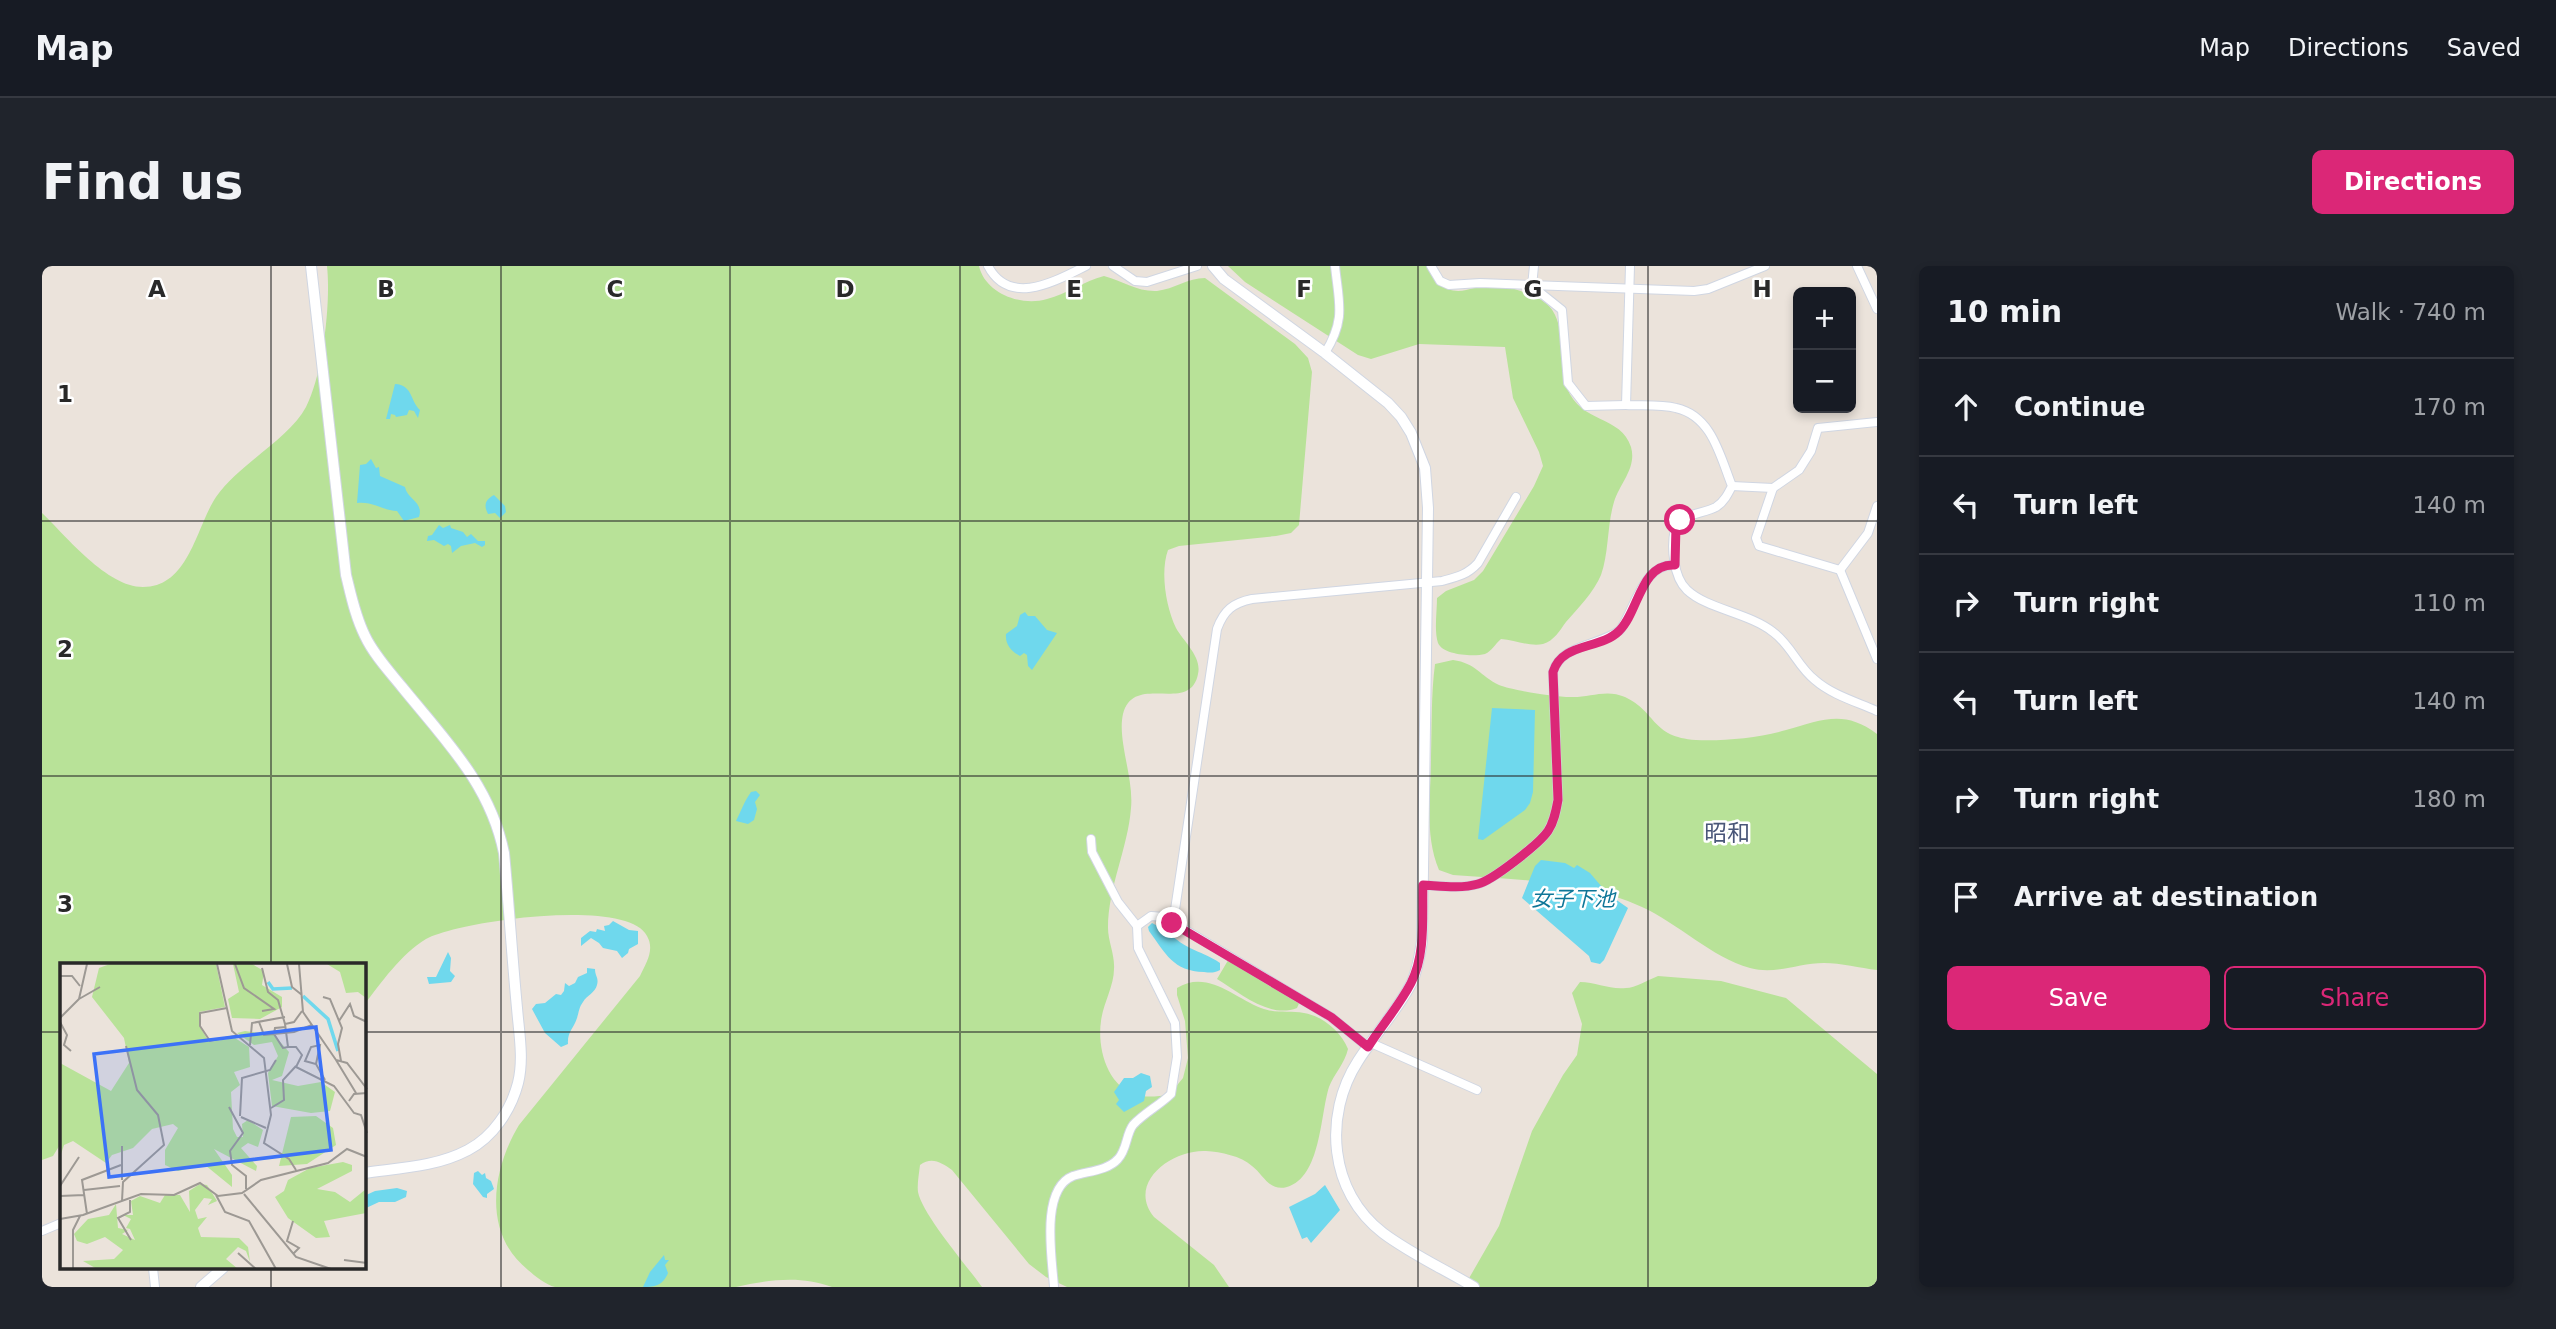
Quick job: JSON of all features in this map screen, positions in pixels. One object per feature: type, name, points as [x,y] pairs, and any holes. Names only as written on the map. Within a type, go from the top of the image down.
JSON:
[{"type":"street","points":[[311,266],[344,564],[353,607],[373,651],[463,762],[484,794],[499,825],[504,853],[520,1039],[518,1082],[502,1118],[488,1136],[448,1160],[366,1174]]},
{"type":"street","points":[[988,266],[1002,282],[1030,289],[1043,287],[1086,266]]},
{"type":"street","points":[[1113,266],[1135,281],[1147,282],[1197,266]]},
{"type":"street","points":[[1213,266],[1224,279],[1388,403],[1401,417],[1419,450],[1425,468],[1427,489],[1422,940],[1418,965],[1403,998],[1345,1082],[1337,1112],[1335,1138],[1338,1162],[1347,1188],[1363,1214],[1382,1232],[1474,1287]]},
{"type":"street","points":[[1325,353],[1336,334],[1341,317],[1335,266]]},
{"type":"street","points":[[1432,266],[1440,281],[1449,285],[1630,289],[1708,289],[1765,266]]},
{"type":"street","points":[[1532,286],[1534,266]]},
{"type":"street","points":[[1626,405],[1630,266]]},
{"type":"street","points":[[1857,266],[1877,309]]},
{"type":"street","points":[[1532,286],[1562,310],[1568,383],[1586,406],[1674,407],[1697,416],[1709,430],[1732,486]]},
{"type":"street","points":[[1840,570],[1759,546],[1756,538],[1773,488],[1799,470],[1811,451],[1818,428],[1877,422]]},
{"type":"street","points":[[1732,486],[1773,488]]},
{"type":"street","points":[[1732,486],[1715,508],[1680,520],[1676,526],[1677,576],[1686,589],[1698,597],[1757,622],[1773,632],[1786,643],[1815,681],[1877,711]]},
{"type":"street","points":[[1172,923],[1217,629],[1227,609],[1237,602],[1252,599],[1442,581],[1469,572],[1478,563],[1516,496]]},
{"type":"street","points":[[1840,570],[1868,533],[1877,506]]},
{"type":"street","points":[[1423,885],[1464,887],[1480,884],[1495,877],[1546,834],[1554,818],[1558,800],[1553,672],[1555,665],[1560,657],[1612,637],[1620,630],[1652,573],[1666,564],[1675,565]]},
{"type":"street","points":[[1840,570],[1877,659]]},
{"type":"street","points":[[1054,1287],[1051,1226],[1054,1197],[1060,1185],[1069,1178],[1090,1170],[1108,1167],[1119,1159],[1132,1126],[1171,1094],[1177,1057],[1175,1023],[1138,948],[1137,926],[1118,902],[1091,852],[1091,839]]},
{"type":"street","points":[[1137,926],[1151,916],[1164,917],[1331,1017],[1370,1045],[1477,1090]]},
{"type":"street","points":[[42,1231],[60,1223]]},
{"type":"street","points":[[201,1287],[221,1270]]},
{"type":"green space","points":[[327,266],[979,266],[989,284],[996,290],[1016,299],[1037,301],[1054,297],[1104,276],[1150,291],[1205,278],[1295,344],[1308,358],[1312,372],[1299,525],[1291,533],[1276,536],[1179,546],[1168,550],[1164,579],[1169,610],[1176,628],[1195,656],[1198,674],[1193,686],[1184,692],[1138,696],[1129,702],[1122,724],[1131,808],[1109,913],[1108,933],[1114,969],[1100,1032],[1103,1054],[1111,1075],[1127,1091],[1137,1095],[1169,1095],[1183,1078],[1188,1058],[1185,1021],[1177,988],[1188,983],[1210,983],[1267,1010],[1311,1015],[1336,1031],[1348,1049],[1329,1087],[1313,1159],[1298,1181],[1287,1187],[1275,1187],[1242,1160],[1206,1151],[1193,1152],[1168,1162],[1149,1180],[1147,1204],[1154,1217],[1214,1265],[1229,1287],[1067,1287],[1046,1277],[1029,1264],[952,1170],[933,1161],[920,1165],[918,1192],[921,1202],[982,1287],[832,1287],[796,1280],[736,1287],[555,1287],[544,1282],[513,1255],[503,1238],[496,1200],[498,1181],[503,1161],[519,1125],[640,976],[647,961],[650,946],[647,936],[633,924],[609,917],[541,916],[471,925],[444,932],[426,939],[408,953],[366,1002],[366,963],[60,963],[60,1145],[53,1156],[42,1160],[42,513],[88,559],[116,579],[143,587],[159,584],[171,577],[189,553],[216,497],[237,474],[288,430],[306,407],[321,358]]},
{"type":"green space","points":[[1228,266],[1427,266],[1439,283],[1454,291],[1485,285],[1504,286],[1530,294],[1549,306],[1558,324],[1564,378],[1573,400],[1591,414],[1619,429],[1631,447],[1632,455],[1630,469],[1614,502],[1601,575],[1590,594],[1554,638],[1538,645],[1501,639],[1487,653],[1473,655],[1446,650],[1438,643],[1437,638],[1437,598],[1446,591],[1474,580],[1483,571],[1534,486],[1543,466],[1513,398],[1505,347],[1419,344],[1371,359],[1358,355],[1245,282]]},
{"type":"green space","points":[[1453,660],[1473,667],[1499,685],[1514,689],[1566,697],[1605,693],[1625,697],[1662,729],[1681,738],[1707,740],[1753,737],[1833,719],[1854,721],[1877,734],[1877,970],[1824,963],[1769,970],[1750,968],[1708,948],[1656,914],[1620,898],[1573,886],[1453,875],[1439,870],[1431,843],[1429,814],[1433,687],[1435,664]]},
{"type":"green space","points":[[1230,957],[1301,999],[1297,1008],[1276,1010],[1265,1007],[1217,979]]},
{"type":"green space","points":[[1658,976],[1721,981],[1786,998],[1877,1074],[1877,1287],[1464,1287],[1499,1226],[1532,1131],[1577,1055],[1582,1024],[1572,993],[1580,982],[1626,988]]},
{"type":"water","points":[[395,384],[408,390],[420,410],[418,418],[414,411],[409,410],[407,415],[396,417],[391,414],[390,419],[386,419]]},
{"type":"water","points":[[371,459],[376,468],[379,467],[380,476],[405,487],[419,508],[419,517],[404,521],[397,511],[368,503],[357,503],[360,465]]},
{"type":"water","points":[[494,495],[505,506],[506,512],[500,518],[495,513],[488,514],[486,508],[487,500]]},
{"type":"water","points":[[439,525],[443,528],[450,525],[467,537],[471,534],[478,541],[485,541],[485,545],[482,547],[475,543],[461,546],[452,553],[448,544],[444,546],[434,540],[427,541],[428,536],[432,535]]},
{"type":"water","points":[[1025,612],[1028,616],[1035,616],[1047,630],[1057,633],[1032,670],[1028,666],[1027,655],[1024,653],[1020,656],[1014,652],[1006,638],[1006,634],[1017,626],[1020,615]]},
{"type":"water","points":[[1492,708],[1535,710],[1533,792],[1525,810],[1483,840],[1478,839]]},
{"type":"water","points":[[756,791],[760,795],[755,802],[757,809],[754,820],[748,824],[736,821],[751,792]]},
{"type":"water","name":"女子下池","points":[[1541,860],[1565,863],[1574,868],[1577,865],[1590,873],[1608,894],[1628,908],[1600,964],[1591,962],[1589,956],[1522,898],[1535,866]]},
{"type":"water","points":[[613,921],[629,930],[638,931],[638,944],[629,949],[622,958],[617,951],[603,948],[591,938],[581,946],[581,938],[590,931],[605,931],[604,926]]},
{"type":"water","points":[[1152,923],[1185,945],[1220,963],[1220,970],[1211,973],[1193,971],[1177,965],[1149,931],[1148,927]]},
{"type":"water","points":[[448,952],[451,958],[450,971],[455,976],[451,982],[429,984],[427,977],[436,977]]},
{"type":"water","points":[[587,968],[595,969],[597,985],[581,1006],[568,1044],[561,1047],[545,1033],[532,1009],[536,1004],[545,1003],[556,994],[561,995],[565,983],[569,986],[575,983],[578,977],[587,973]]},
{"type":"water","points":[[1141,1073],[1150,1076],[1152,1087],[1146,1091],[1144,1101],[1124,1112],[1116,1104],[1119,1100],[1114,1092],[1124,1078],[1133,1078]]},
{"type":"water","points":[[478,1171],[482,1175],[485,1173],[494,1189],[487,1194],[487,1198],[483,1197],[473,1184],[474,1173]]},
{"type":"water","points":[[1325,1185],[1340,1210],[1311,1243],[1307,1237],[1302,1239],[1289,1207],[1315,1194]]},
{"type":"water","points":[[397,1188],[407,1191],[406,1197],[395,1202],[379,1202],[366,1208],[366,1195]]},
{"type":"water","points":[[664,1255],[665,1260],[669,1260],[665,1265],[668,1273],[666,1277],[652,1287],[643,1287],[650,1272]]},
{"type":"district","name":"昭和","points":[[1727,833]]},
{"type":"route","points":[[1172,923],[1331,1017],[1368,1047],[1413,980],[1422,940],[1423,885],[1464,887],[1480,884],[1495,877],[1546,834],[1554,818],[1558,800],[1553,672],[1555,665],[1560,657],[1612,637],[1620,630],[1652,573],[1666,564],[1675,565],[1676,526],[1680,520]]}]
